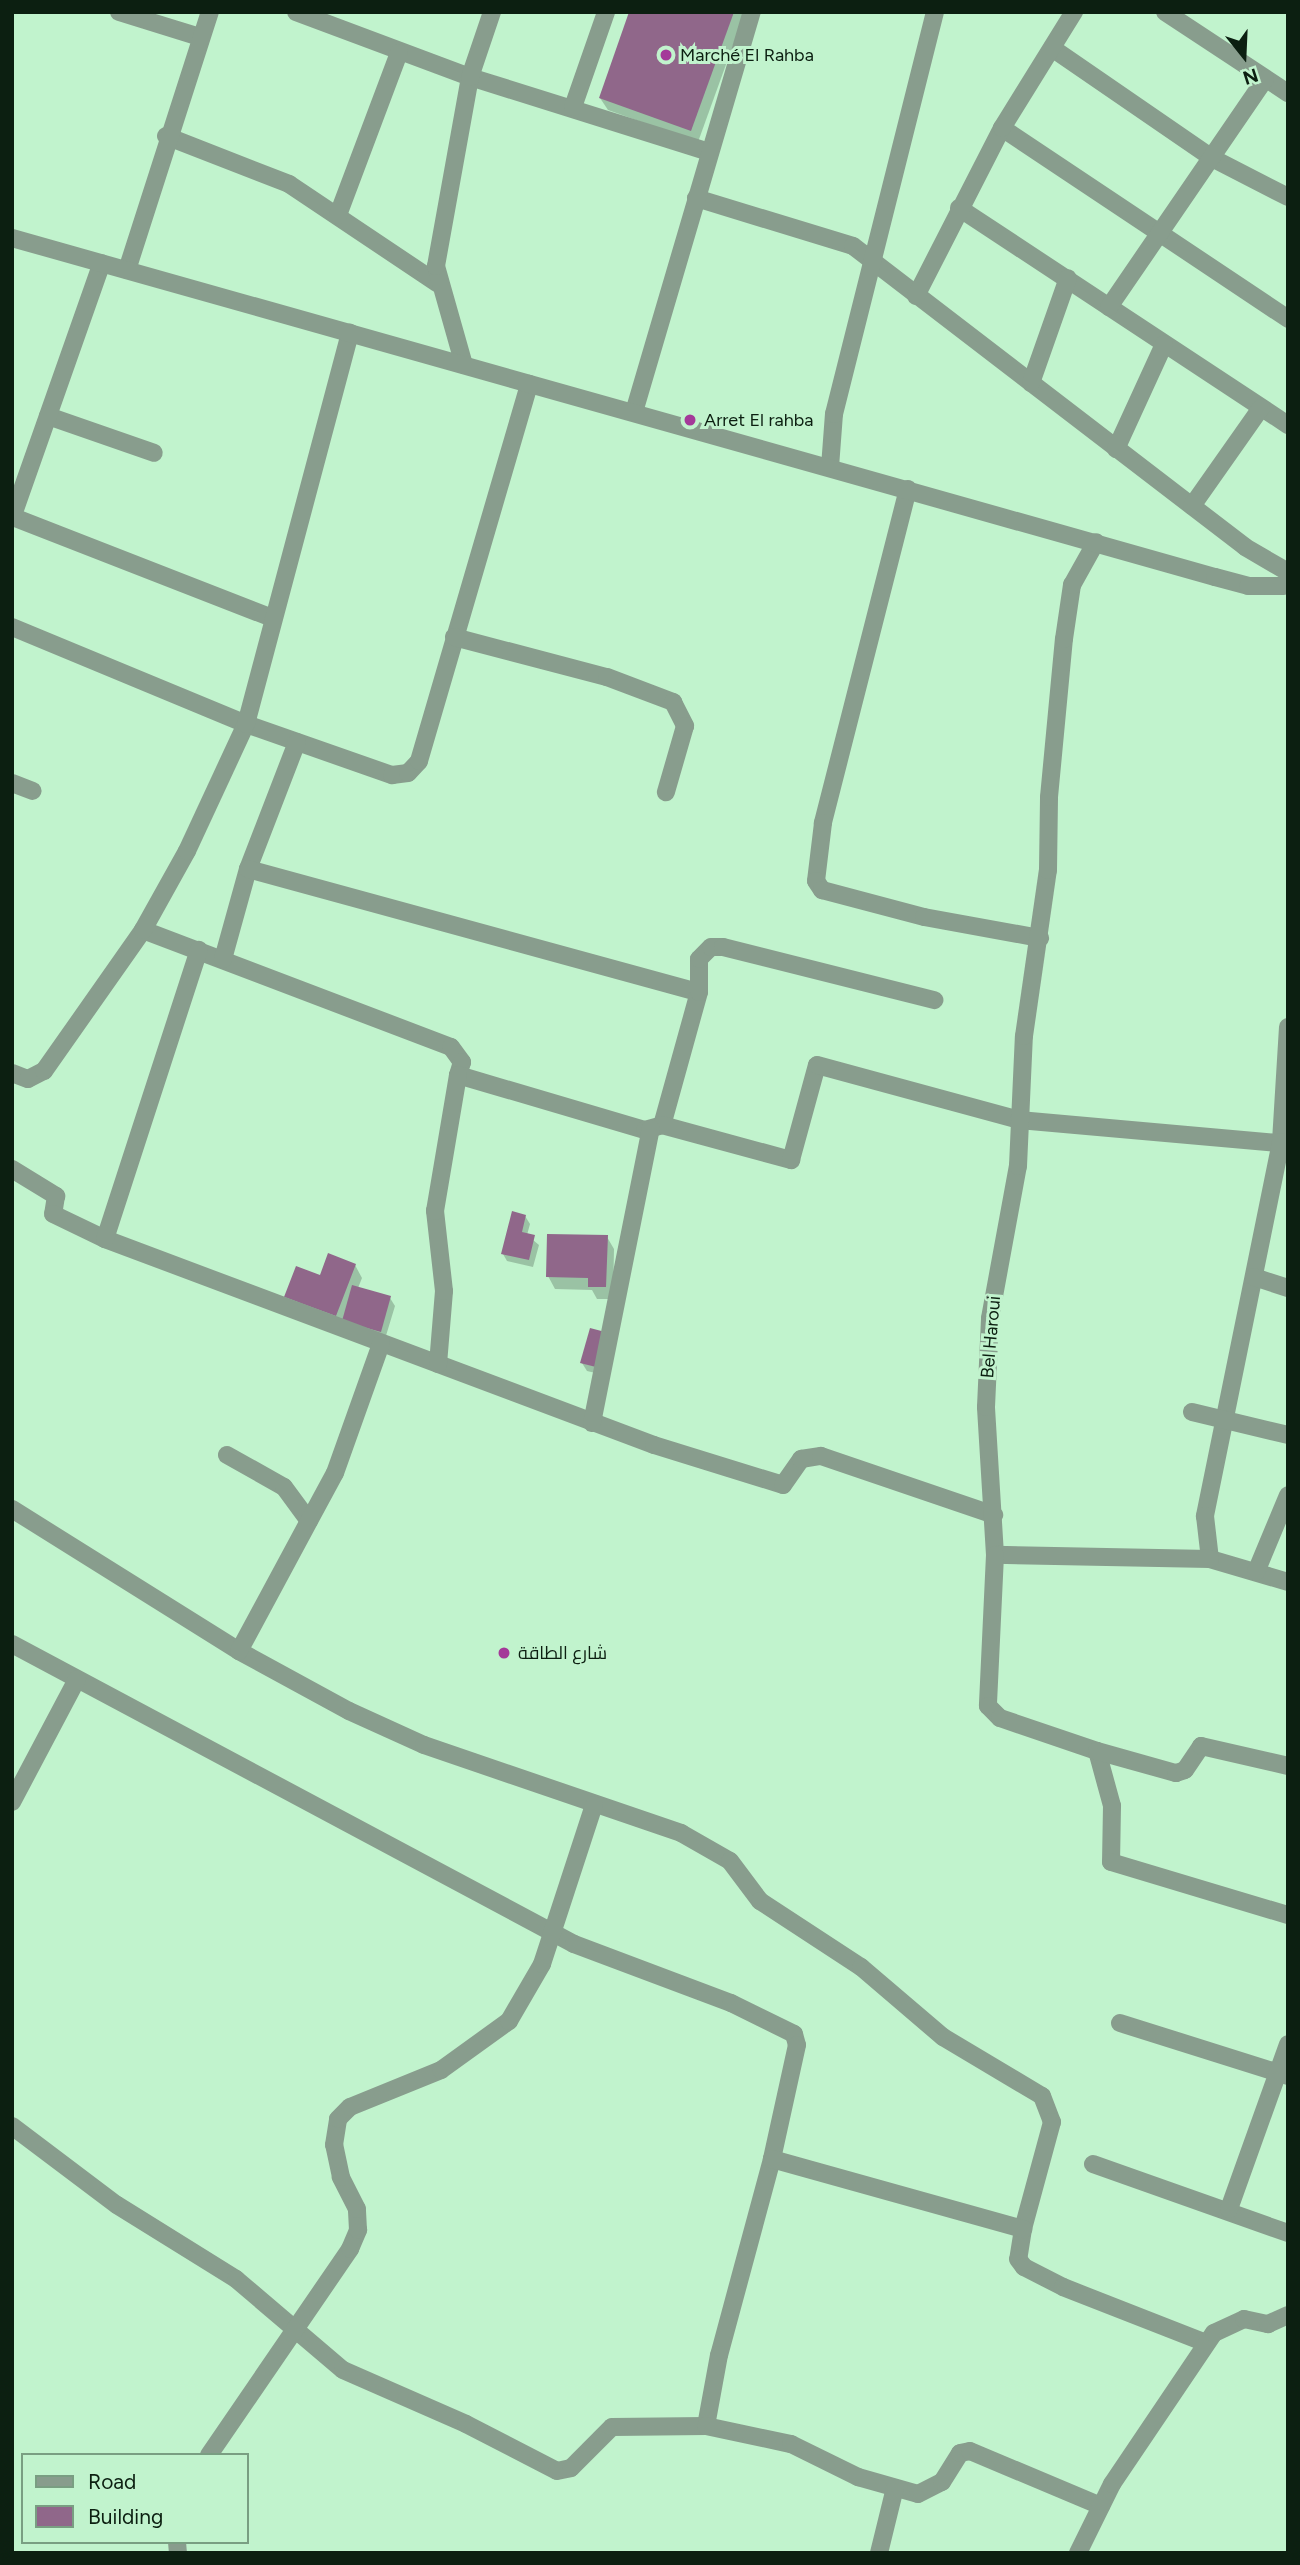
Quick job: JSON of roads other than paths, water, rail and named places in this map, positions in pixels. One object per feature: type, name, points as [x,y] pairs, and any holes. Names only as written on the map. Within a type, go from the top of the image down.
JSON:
[{"type":"street","points":[[119,12],[200,37]]},
{"type":"street","points":[[127,270],[166,136],[210,12]]},
{"type":"street","points":[[296,12],[399,53],[710,152]]},
{"type":"street","points":[[464,365],[437,283],[436,266],[470,77],[492,12]]},
{"type":"street","points":[[573,107],[606,12]]},
{"type":"street","points":[[634,412],[752,12]]},
{"type":"street","points":[[916,296],[1002,128],[1074,12]]},
{"type":"street","points":[[1165,12],[1288,93]]},
{"type":"street","points":[[830,467],[834,414],[931,13]]},
{"type":"street","points":[[1052,48],[1212,158],[1288,197]]},
{"type":"street","points":[[338,215],[399,53]]},
{"type":"street","points":[[1109,307],[1265,79]]},
{"type":"street","points":[[1002,128],[1288,319]]},
{"type":"street","points":[[166,136],[289,184],[437,283]]},
{"type":"street","points":[[696,198],[834,237],[873,261],[1245,547],[1287,583]]},
{"type":"street","points":[[959,208],[1288,425]]},
{"type":"street","points":[[12,238],[1248,586],[1287,583]]},
{"type":"street","points":[[102,263],[12,518],[272,618]]},
{"type":"street","points":[[1031,383],[1068,278]]},
{"type":"street","points":[[12,1073],[28,1079],[44,1071],[143,930],[187,851],[246,724],[350,332]]},
{"type":"street","points":[[1115,449],[1164,344]]},
{"type":"street","points":[[12,627],[246,724],[392,775],[408,773],[419,761],[528,383]]},
{"type":"street","points":[[1192,506],[1261,408]]},
{"type":"street","points":[[48,416],[154,453]]},
{"type":"street","points":[[908,489],[822,823],[816,881],[822,890],[924,917],[1040,938]]},
{"type":"street","name":"Bel Haroui","points":[[1096,542],[1072,585],[1064,639],[1040,938],[1024,1036],[1018,1120],[1018,1166],[990,1318],[986,1407],[995,1555],[988,1706],[1000,1718],[1097,1751],[1176,1773],[1185,1770],[1201,1746],[1288,1766]]},
{"type":"street","points":[[454,637],[607,677],[673,702],[685,726],[666,792]]},
{"type":"street","points":[[223,958],[248,869],[297,742]]},
{"type":"street","points":[[12,783],[33,791]]},
{"type":"street","points":[[248,869],[699,992]]},
{"type":"street","points":[[143,930],[223,958],[451,1047],[462,1062],[435,1211],[444,1291],[438,1364]]},
{"type":"street","points":[[592,1423],[657,1127],[699,992],[699,959],[711,947],[723,947],[934,1000]]},
{"type":"street","points":[[105,1239],[199,950]]},
{"type":"street","points":[[1210,1559],[1205,1499],[1227,1419],[1254,1277],[1284,1143],[1288,1027]]},
{"type":"street","points":[[458,1075],[791,1160],[817,1065],[1018,1120],[1284,1143]]},
{"type":"street","points":[[12,1169],[56,1196],[53,1214],[105,1239],[592,1423],[783,1485],[800,1459],[821,1456],[994,1516]]},
{"type":"street","points":[[1254,1277],[1288,1288]]},
{"type":"street","points":[[239,1651],[335,1473],[381,1344]]},
{"type":"street","points":[[1192,1412],[1288,1435]]},
{"type":"street","points":[[227,1455],[284,1487],[309,1521]]},
{"type":"street","points":[[1256,1572],[1288,1495]]},
{"type":"street","points":[[12,1509],[239,1651],[349,1711],[424,1745],[681,1833],[730,1861],[760,1901],[861,1967],[943,2037],[1042,2096],[1052,2122],[1023,2229],[1018,2259],[1024,2267],[1063,2287],[1206,2343]]},
{"type":"street","points":[[995,1555],[1210,1559],[1288,1582]]},
{"type":"street","points":[[12,1644],[574,1944],[731,2003],[794,2034],[797,2045],[772,2159],[719,2355],[706,2426]]},
{"type":"street","points":[[12,1802],[76,1679]]},
{"type":"street","points":[[1097,1751],[1112,1806],[1111,1862],[1288,1916]]},
{"type":"street","points":[[210,2453],[294,2333],[358,2230],[357,2209],[341,2177],[334,2145],[338,2119],[350,2107],[440,2070],[509,2021],[541,1964],[594,1805]]},
{"type":"street","points":[[1120,2023],[1283,2074]]},
{"type":"street","points":[[1229,2209],[1259,2117],[1283,2074],[1288,2044]]},
{"type":"street","points":[[12,2126],[117,2205],[236,2279],[294,2333],[359,2379],[466,2424],[557,2471],[571,2468],[612,2427],[706,2426],[791,2444],[858,2477],[918,2494],[942,2482],[960,2454],[970,2451],[1101,2506]]},
{"type":"street","points":[[772,2159],[1023,2229]]},
{"type":"street","points":[[1093,2164],[1229,2209],[1288,2233]]},
{"type":"street","points":[[1078,2553],[1101,2506],[1206,2343],[1227,2323],[1244,2319],[1268,2323],[1288,2315]]},
{"type":"street","points":[[879,2553],[895,2488]]},
{"type":"place","name":"Marché El Rahba","points":[[666,55]]},
{"type":"place","name":"Arret El rahba","points":[[690,420]]},
{"type":"place","name":"شارع الطاقة","points":[[504,1653]]}]
